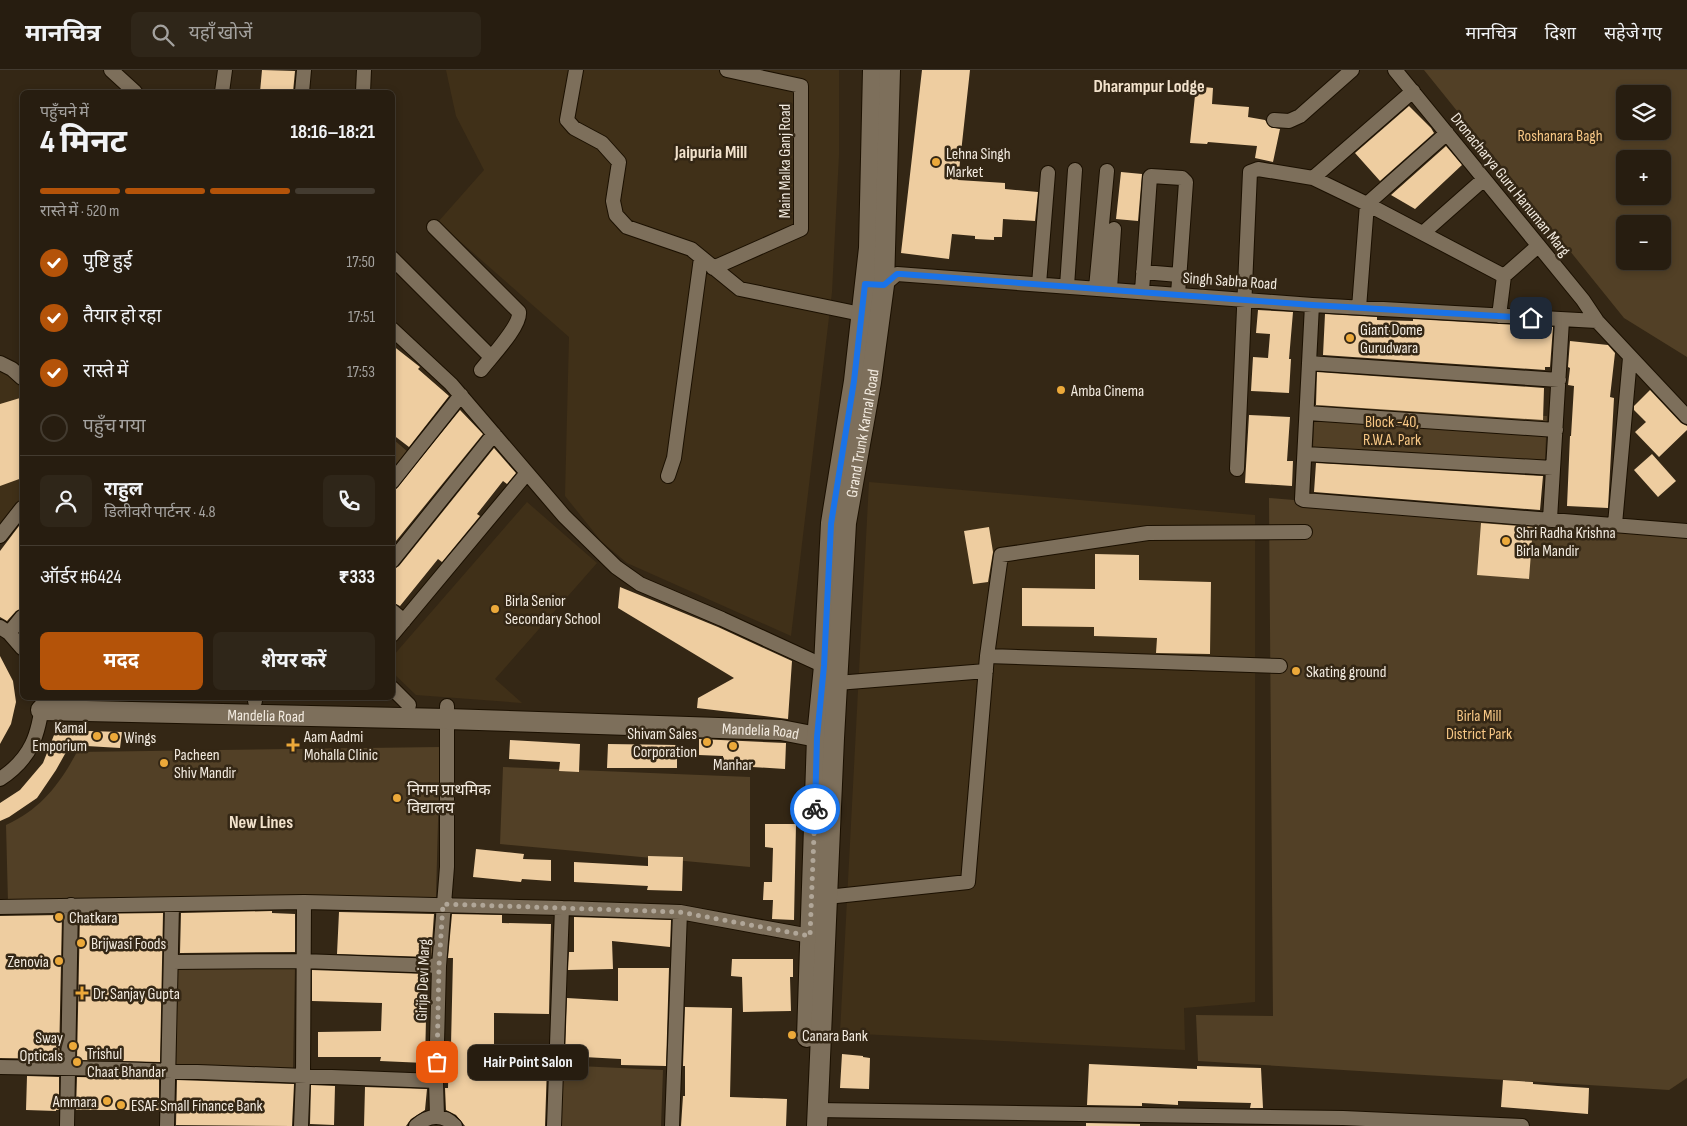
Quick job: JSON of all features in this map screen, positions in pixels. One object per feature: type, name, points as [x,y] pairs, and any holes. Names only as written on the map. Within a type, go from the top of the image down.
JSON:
[{"type":"main road","name":"Grand Trunk Karnal Road","points":[[817,1118],[827,897],[824,666],[831,524],[854,381],[861,314],[874,284],[869,248],[873,70]]},
{"type":"main road","name":"Grand Trunk Karnal Road","points":[[804,1126],[810,936],[826,738],[837,683],[846,523],[872,382],[874,284],[890,70]]},
{"type":"main road","name":"Mandelia Road","points":[[281,700],[409,705],[447,712]]},
{"type":"main road","name":"Mandelia Road","points":[[42,704],[447,712],[781,723],[826,738]]},
{"type":"street","points":[[111,70],[133,90]]},
{"type":"street","points":[[222,90],[225,70]]},
{"type":"street","points":[[302,90],[304,70]]},
{"type":"street","points":[[363,90],[364,70]]},
{"type":"street","points":[[576,70],[567,120],[574,128],[602,143],[619,162],[613,201],[616,215],[627,227],[692,249],[740,289],[861,314]]},
{"type":"street","name":"Main Malka Ganj Road","points":[[713,268],[801,229],[801,86],[727,70]]},
{"type":"street","points":[[1274,120],[1289,120],[1300,116],[1352,70]]},
{"type":"street","name":"Dronacharya Guru Hanuman Marg","points":[[1395,70],[1583,300],[1597,321],[1687,417]]},
{"type":"street","points":[[1313,178],[1413,92]]},
{"type":"street","points":[[1360,308],[1367,204],[1447,133]]},
{"type":"street","points":[[1237,469],[1250,172],[1258,169],[1313,178],[1367,204],[1504,276]]},
{"type":"street","points":[[1067,286],[1075,170]]},
{"type":"street","points":[[1096,288],[1107,171]]},
{"type":"street","points":[[1040,284],[1048,173]]},
{"type":"street","points":[[1142,291],[1150,177],[1182,178],[1186,182],[1178,294]]},
{"type":"street","points":[[1423,233],[1484,179]]},
{"type":"street","points":[[434,227],[519,312],[519,318],[508,337],[481,370]]},
{"type":"street","points":[[1110,289],[1114,228]]},
{"type":"street","points":[[1499,316],[1504,276],[1538,246]]},
{"type":"street","points":[[668,476],[674,458],[701,258]]},
{"type":"street","points":[[395,261],[492,357]]},
{"type":"street","points":[[1143,272],[1179,275]]},
{"type":"street","name":"Singh Sabha Road","points":[[874,284],[897,274],[1244,298],[1312,305],[1597,321]]},
{"type":"street","points":[[1312,305],[1302,499],[1687,530]]},
{"type":"street","points":[[1550,519],[1562,320]]},
{"type":"street","points":[[395,331],[461,395],[564,516],[616,568],[640,584],[824,666]]},
{"type":"street","points":[[1615,524],[1630,358]]},
{"type":"street","points":[[0,362],[20,376]]},
{"type":"street","points":[[1309,363],[1559,380]]},
{"type":"street","points":[[395,478],[461,395]]},
{"type":"street","points":[[1307,413],[1556,430]]},
{"type":"street","points":[[395,557],[494,434]]},
{"type":"street","points":[[1305,454],[1553,468]]},
{"type":"street","points":[[395,632],[527,473]]},
{"type":"street","points":[[0,536],[20,511]]},
{"type":"street","points":[[827,897],[968,882],[986,671],[1001,555],[1148,533],[1305,532]]},
{"type":"street","points":[[395,614],[404,621]]},
{"type":"street","points":[[20,618],[4,630],[20,646]]},
{"type":"street","points":[[988,656],[1280,666]]},
{"type":"street","points":[[837,683],[986,671]]},
{"type":"street","points":[[395,691],[409,705]]},
{"type":"street","points":[[0,779],[20,763],[29,751],[36,736],[42,704]]},
{"type":"street","name":"Girija Devi Marg","points":[[437,1117],[439,966],[447,867],[447,712]]},
{"type":"street","points":[[301,1126],[304,902]]},
{"type":"street","points":[[0,907],[304,902],[443,904],[680,912],[810,936]]},
{"type":"street","points":[[66,1126],[71,905]]},
{"type":"street","points":[[167,1126],[172,905]]},
{"type":"street","points":[[554,1126],[562,908]]},
{"type":"street","points":[[672,1126],[680,912]]},
{"type":"street","points":[[171,962],[236,960],[439,966]]},
{"type":"street","points":[[0,1067],[120,1069],[436,1081]]},
{"type":"street","points":[[416,1126],[429,1118],[437,1117],[444,1118],[455,1126]]},
{"type":"street","points":[[817,1118],[1343,1122],[1522,1126]]},
{"type":"shaded area","points":[[446,70],[839,70],[839,155],[832,292],[791,636],[627,563],[601,541],[565,496],[569,337],[438,222],[484,170],[456,116]]},
{"type":"shaded area","points":[[0,369],[20,385],[20,503],[0,527]]},
{"type":"shaded area","points":[[869,482],[1255,515],[1255,1002],[1184,1008],[1185,1050],[840,1033]]},
{"type":"shaded area","name":"Birla Senior Secondary School","points":[[527,502],[597,563],[495,679],[522,703],[416,695],[395,675],[395,654]]},
{"type":"green space","name":"Roshanara Bagh","points":[[1424,70],[1687,70],[1687,357],[1624,318]]},
{"type":"green space","name":"Block -40, R.W.A. Park","points":[[1315,405],[1547,416],[1545,460],[1313,448]]},
{"type":"green space","points":[[395,441],[408,452],[395,468]]},
{"type":"green space","name":"Birla Mill District Park","points":[[1269,498],[1687,533],[1687,1078],[1669,1090],[1198,1061],[1196,1015],[1273,1016]]},
{"type":"green space","points":[[440,747],[436,897],[8,902],[6,825],[39,804],[48,795],[77,752]]},
{"type":"green space","points":[[503,767],[750,777],[750,867],[500,844]]},
{"type":"green space","points":[[177,963],[295,966],[293,1070],[176,1067]]},
{"type":"green space","points":[[557,1065],[663,1070],[661,1126],[553,1126]]},
{"type":"building","points":[[262,70],[295,71],[293,90],[260,90]]},
{"type":"building","name":"Lehna Singh Market","points":[[922,70],[970,70],[958,180],[1005,183],[1005,189],[1038,192],[1035,221],[1003,219],[1002,237],[994,237],[994,240],[975,239],[975,236],[952,234],[949,259],[901,253]]},
{"type":"building","points":[[1196,86],[1213,88],[1212,104],[1249,107],[1248,117],[1265,120],[1270,127],[1280,129],[1273,162],[1255,158],[1257,146],[1208,142],[1207,144],[1190,143]]},
{"type":"building","points":[[1409,106],[1434,133],[1380,181],[1355,153]]},
{"type":"building","points":[[1446,146],[1462,165],[1415,209],[1391,195]]},
{"type":"building","points":[[1121,172],[1142,174],[1138,221],[1116,219]]},
{"type":"building","points":[[1258,310],[1293,312],[1289,359],[1291,359],[1289,393],[1251,391],[1253,357],[1268,358],[1270,334],[1256,333]]},
{"type":"building","points":[[1325,314],[1377,317],[1377,320],[1413,321],[1413,319],[1553,327],[1550,367],[1545,367],[1545,370],[1323,355]]},
{"type":"building","points":[[1570,341],[1608,345],[1615,353],[1610,397],[1614,398],[1608,508],[1567,506],[1574,386],[1568,385]]},
{"type":"building","points":[[395,347],[420,367],[418,369],[449,396],[409,447],[395,436]]},
{"type":"building","points":[[1317,372],[1544,388],[1543,420],[1316,405]]},
{"type":"building","points":[[1650,390],[1681,423],[1687,426],[1687,430],[1659,457],[1635,432],[1646,422],[1634,410],[1634,406]]},
{"type":"building","points":[[20,398],[20,479],[0,486],[0,404]]},
{"type":"building","points":[[460,410],[483,434],[395,542],[395,490]]},
{"type":"building","points":[[1249,415],[1290,417],[1287,461],[1293,461],[1292,486],[1245,483]]},
{"type":"building","points":[[494,448],[516,473],[507,484],[503,481],[477,514],[480,516],[442,562],[438,559],[400,606],[395,604],[395,568],[399,566]]},
{"type":"building","points":[[1652,454],[1676,481],[1658,497],[1634,470]]},
{"type":"building","points":[[1316,463],[1543,476],[1540,510],[1314,492]]},
{"type":"building","name":"Shri Radha Krishna Birla Mandir","points":[[1481,523],[1533,527],[1529,579],[1477,575]]},
{"type":"building","points":[[20,525],[20,609],[7,621],[0,617],[0,551]]},
{"type":"building","points":[[989,527],[993,552],[988,582],[973,584],[964,531]]},
{"type":"building","points":[[1095,554],[1139,555],[1139,580],[1211,582],[1210,654],[1156,653],[1157,638],[1094,636],[1094,627],[1022,626],[1022,588],[1095,589]]},
{"type":"building","points":[[620,587],[718,627],[792,661],[788,719],[697,708],[698,698],[734,678],[618,608]]},
{"type":"building","points":[[0,656],[13,681],[16,702],[11,724],[0,744]]},
{"type":"building","points":[[56,730],[122,732],[120,748],[70,745],[37,798],[0,821],[0,803],[20,790],[43,763]]},
{"type":"building","points":[[699,739],[786,743],[785,769],[723,765],[723,756],[699,755]]},
{"type":"building","points":[[510,740],[580,744],[579,772],[559,771],[560,762],[509,759]]},
{"type":"building","points":[[608,744],[677,745],[677,768],[607,768]]},
{"type":"building","points":[[765,824],[796,824],[794,920],[772,919],[773,900],[763,900],[764,882],[772,882],[773,848],[765,847]]},
{"type":"building","points":[[476,849],[524,854],[523,859],[551,860],[551,881],[522,879],[521,882],[473,877]]},
{"type":"building","points":[[648,856],[683,857],[682,891],[647,890],[648,886],[574,882],[574,862],[648,866]]},
{"type":"building","points":[[272,911],[272,913],[295,914],[295,952],[180,953],[181,913]]},
{"type":"building","points":[[339,912],[434,914],[431,957],[337,954]]},
{"type":"building","points":[[163,913],[160,1062],[77,1060],[80,914]]},
{"type":"building","points":[[452,914],[502,915],[502,923],[551,924],[549,1014],[494,1013],[495,1063],[547,1066],[545,1126],[465,1126],[456,1115],[446,1110],[445,1088],[448,1088],[449,1045],[451,1045],[453,958],[448,958]]},
{"type":"building","points":[[62,915],[59,1059],[0,1058],[0,916]]},
{"type":"building","points":[[574,917],[671,920],[670,947],[612,941],[613,969],[568,970],[569,952],[574,952]]},
{"type":"building","points":[[732,959],[793,959],[793,977],[790,977],[791,1011],[743,1012],[742,977],[731,976]]},
{"type":"building","points":[[618,968],[669,968],[666,1066],[621,1065],[621,1059],[565,1056],[567,998],[618,1001]]},
{"type":"building","points":[[312,970],[427,974],[425,1063],[380,1061],[381,1057],[318,1057],[318,1032],[381,1031],[382,1003],[312,1001]]},
{"type":"building","points":[[685,1007],[732,1008],[730,1097],[787,1099],[786,1126],[681,1126],[683,1096],[685,1096],[685,1066],[683,1066]]},
{"type":"building","points":[[842,1054],[870,1058],[869,1089],[840,1088]]},
{"type":"building","points":[[1089,1064],[1197,1069],[1197,1066],[1261,1068],[1263,1108],[1250,1108],[1251,1103],[1178,1101],[1178,1105],[1142,1103],[1142,1106],[1087,1105]]},
{"type":"building","points":[[27,1076],[59,1077],[59,1110],[26,1110]]},
{"type":"building","points":[[77,1077],[159,1079],[159,1110],[76,1110]]},
{"type":"building","points":[[177,1080],[294,1084],[292,1126],[176,1125]]},
{"type":"building","points":[[1503,1080],[1589,1088],[1588,1114],[1501,1107]]},
{"type":"building","points":[[311,1085],[335,1086],[334,1125],[310,1124]]},
{"type":"building","points":[[365,1087],[427,1089],[425,1110],[411,1119],[406,1126],[364,1126]]},
{"type":"building","points":[[1086,1123],[1140,1124],[1140,1126],[1086,1126]]},
{"type":"way so far","points":[[437,1062],[439,966],[443,904],[680,912],[810,936],[815,809]]},
{"type":"place","name":"Lehna Singh Market","points":[[936,162]]},
{"type":"place","name":"Giant Dome Gurudwara","points":[[1350,338]]},
{"type":"place","name":"Amba Cinema","points":[[1061,390]]},
{"type":"place","name":"Shri Radha Krishna Birla Mandir","points":[[1506,541]]},
{"type":"place","name":"Birla Senior Secondary School","points":[[495,609]]},
{"type":"place","name":"Skating ground","points":[[1296,671]]},
{"type":"place","name":"Kamal Emporium","points":[[97,736]]},
{"type":"place","name":"Wings","points":[[114,737]]},
{"type":"place","name":"Shivam Sales Corporation","points":[[707,742]]},
{"type":"place","name":"Aam Aadmi Mohalla Clinic","points":[[293,745]]},
{"type":"place","name":"Manhar","points":[[733,746]]},
{"type":"place","name":"Pacheen Shiv Mandir","points":[[164,763]]},
{"type":"place","name":"निगम प्राथमिक विद्यालय","points":[[397,798]]},
{"type":"place","name":"Chatkara","points":[[59,917]]},
{"type":"place","name":"Brijwasi Foods","points":[[81,943]]},
{"type":"place","name":"Zenovia","points":[[59,961]]},
{"type":"place","name":"Dr. Sanjay Gupta","points":[[82,993]]},
{"type":"place","name":"Canara Bank","points":[[792,1035]]},
{"type":"place","name":"Sway Opticals","points":[[73,1046]]},
{"type":"place","name":"Trishul Chaat Bhandar","points":[[77,1062]]},
{"type":"place","name":"Hair Point Salon","points":[[437,1062]]},
{"type":"place","name":"Ammara","points":[[107,1101]]},
{"type":"place","name":"ESAF Small Finance Bank","points":[[121,1105]]},
{"type":"district","name":"Dharampur Lodge","points":[[1149,86]]},
{"type":"district","name":"Jaipuria Mill","points":[[711,152]]},
{"type":"district","name":"New Lines","points":[[261,822]]},
{"type":"route","points":[[815,809],[817,737],[824,666],[831,524],[854,381],[865,284],[884,285],[897,274],[901,274],[1227,297],[1312,305],[1531,318]]}]
